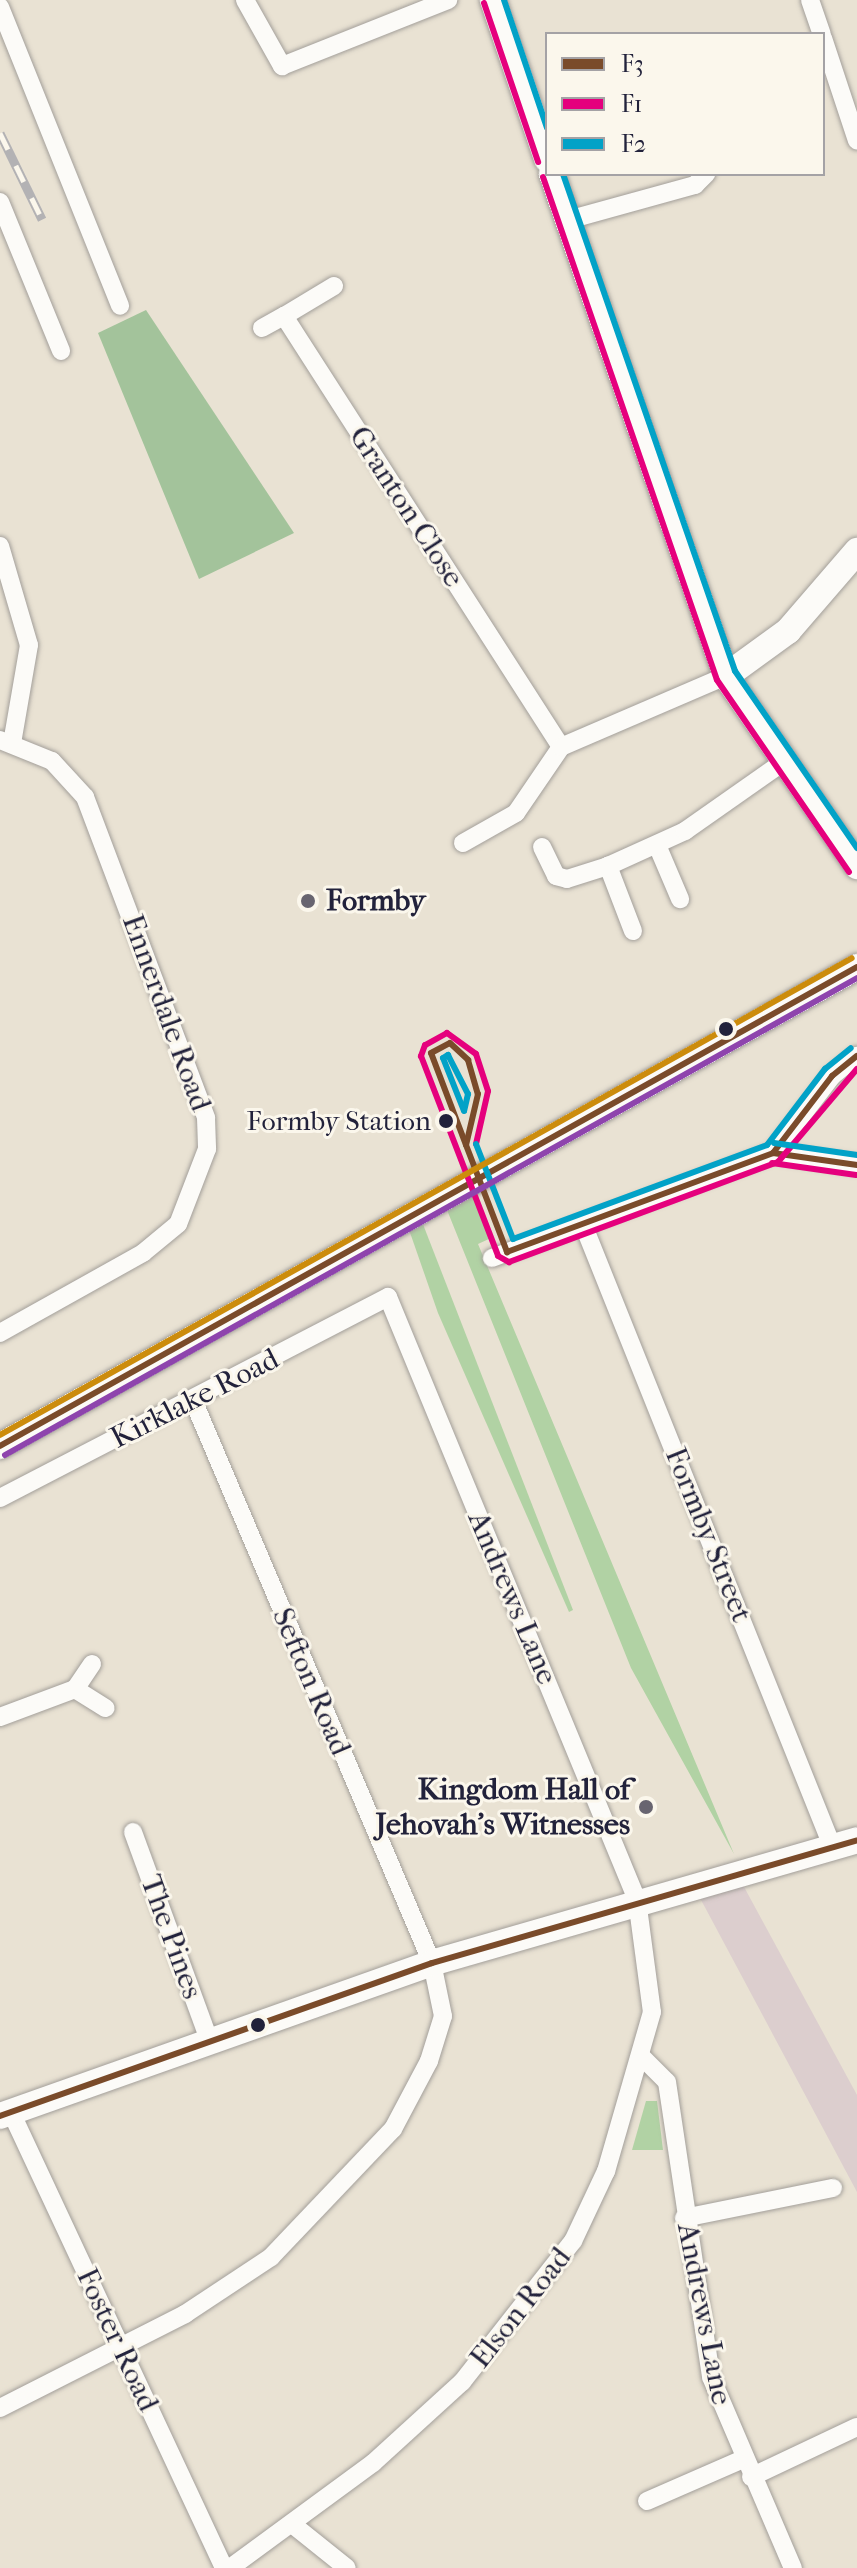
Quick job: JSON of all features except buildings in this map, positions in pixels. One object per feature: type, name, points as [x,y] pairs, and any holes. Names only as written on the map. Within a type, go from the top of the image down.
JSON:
[{"type":"street","points":[[245,0],[282,66],[448,0]]},
{"type":"street","points":[[493,0],[545,153]]},
{"type":"street","points":[[810,0],[821,32]]},
{"type":"street","points":[[0,7],[120,306]]},
{"type":"street","points":[[825,45],[857,141]]},
{"type":"street","points":[[553,176],[726,676],[857,866]]},
{"type":"street","points":[[568,220],[695,185],[704,176]]},
{"type":"street","points":[[0,202],[61,351]]},
{"type":"street","points":[[262,328],[334,286]]},
{"type":"street","name":"Granton Close","points":[[284,316],[561,747]]},
{"type":"street","points":[[0,546],[29,645],[6,742]]},
{"type":"street","points":[[463,843],[516,813],[561,747],[726,676],[788,631],[857,551]]},
{"type":"street","name":"Ennerdale Road","points":[[0,1333],[143,1253],[178,1224],[207,1149],[206,1118],[85,797],[71,775],[6,742]]},
{"type":"street","points":[[542,847],[556,876],[608,866],[657,845],[783,762]]},
{"type":"street","points":[[657,845],[680,899]]},
{"type":"street","points":[[608,866],[633,931]]},
{"type":"street","name":"Kirklake Road","points":[[0,1446],[857,967]]},
{"type":"street","points":[[492,1258],[773,1153],[857,1056]]},
{"type":"street","points":[[773,1153],[857,1165]]},
{"type":"street","name":"Formby Street","points":[[583,1224],[845,1843]]},
{"type":"street","name":"Kirklake Road","points":[[0,1498],[388,1297]]},
{"type":"street","name":"Andrews Lane","points":[[388,1297],[637,1900]]},
{"type":"street","name":"Sefton Road","points":[[0,2408],[121,2349],[271,2257],[372,2157],[415,2093],[440,2030],[443,2001],[432,1963],[193,1400]]},
{"type":"street","points":[[0,1717],[75,1689],[92,1664]]},
{"type":"street","points":[[75,1689],[105,1708]]},
{"type":"street","name":"The Pines","points":[[133,1832],[210,2042]]},
{"type":"street","points":[[6,2114],[432,1963],[712,1878],[845,1843]]},
{"type":"street","name":"Elson Road","points":[[227,2568],[292,2524],[462,2382],[538,2295],[606,2171],[642,2057],[651,1974],[637,1900]]},
{"type":"street","name":"Andrews Lane","points":[[642,2057],[667,2082],[684,2218],[711,2377],[743,2459],[793,2568]]},
{"type":"street","name":"Foster Road","points":[[6,2114],[227,2568]]},
{"type":"street","points":[[684,2218],[833,2188]]},
{"type":"street","points":[[751,2477],[857,2427]]},
{"type":"street","points":[[647,2501],[743,2459]]},
{"type":"street","points":[[292,2524],[347,2568]]},
{"type":"shaded area","points":[[743,1885],[857,2095],[857,2192],[700,1898]]},
{"type":"green space","points":[[146,310],[294,533],[199,579],[98,333]]},
{"type":"green space","points":[[470,1184],[491,1238],[478,1244],[734,1854],[631,1668],[443,1200]]},
{"type":"green space","points":[[419,1214],[573,1610],[569,1612],[438,1313],[406,1221]]},
{"type":"green space","points":[[646,2101],[657,2101],[663,2150],[632,2150]]},
{"type":"railway","points":[[0,133],[42,219]]},
{"type":"transit line","name":"F2","points":[[504,0],[545,122]]},
{"type":"transit line","name":"F1","points":[[484,3],[538,162]]},
{"type":"transit line","name":"F2","points":[[564,176],[735,671],[857,848]]},
{"type":"transit line","name":"F1","points":[[543,177],[717,680],[849,872]]},
{"type":"transit line","points":[[0,1435],[852,958]]},
{"type":"transit line","name":"F3","points":[[0,1446],[857,967]]},
{"type":"transit line","points":[[5,1455],[857,978]]},
{"type":"transit line","name":"F1","points":[[476,1144],[488,1091],[476,1054],[447,1033],[425,1045],[421,1056],[498,1256],[509,1262],[778,1162],[857,1069]]},
{"type":"transit line","name":"F3","points":[[450,1043],[468,1060],[478,1094],[466,1145],[431,1053],[450,1043]]},
{"type":"transit line","name":"F2","points":[[476,1144],[513,1239],[767,1145],[825,1069],[851,1048]]},
{"type":"transit line","name":"F2","points":[[448,1055],[468,1094],[464,1111],[443,1058],[448,1055]]},
{"type":"transit line","name":"F3","points":[[466,1145],[507,1252],[773,1153],[832,1076],[857,1056]]},
{"type":"transit line","name":"F2","points":[[774,1143],[857,1155]]},
{"type":"transit line","name":"F3","points":[[773,1153],[857,1165]]},
{"type":"transit line","name":"F1","points":[[772,1163],[856,1175]]},
{"type":"transit line","name":"F3","points":[[0,2116],[432,1963],[857,1840]]},
{"type":"place","name":"Formby","points":[[308,901]]},
{"type":"place","name":"Formby Station","points":[[446,1121]]},
{"type":"place","name":"Kingdom Hall of Jehovah's Witnesses","points":[[646,1807]]}]
